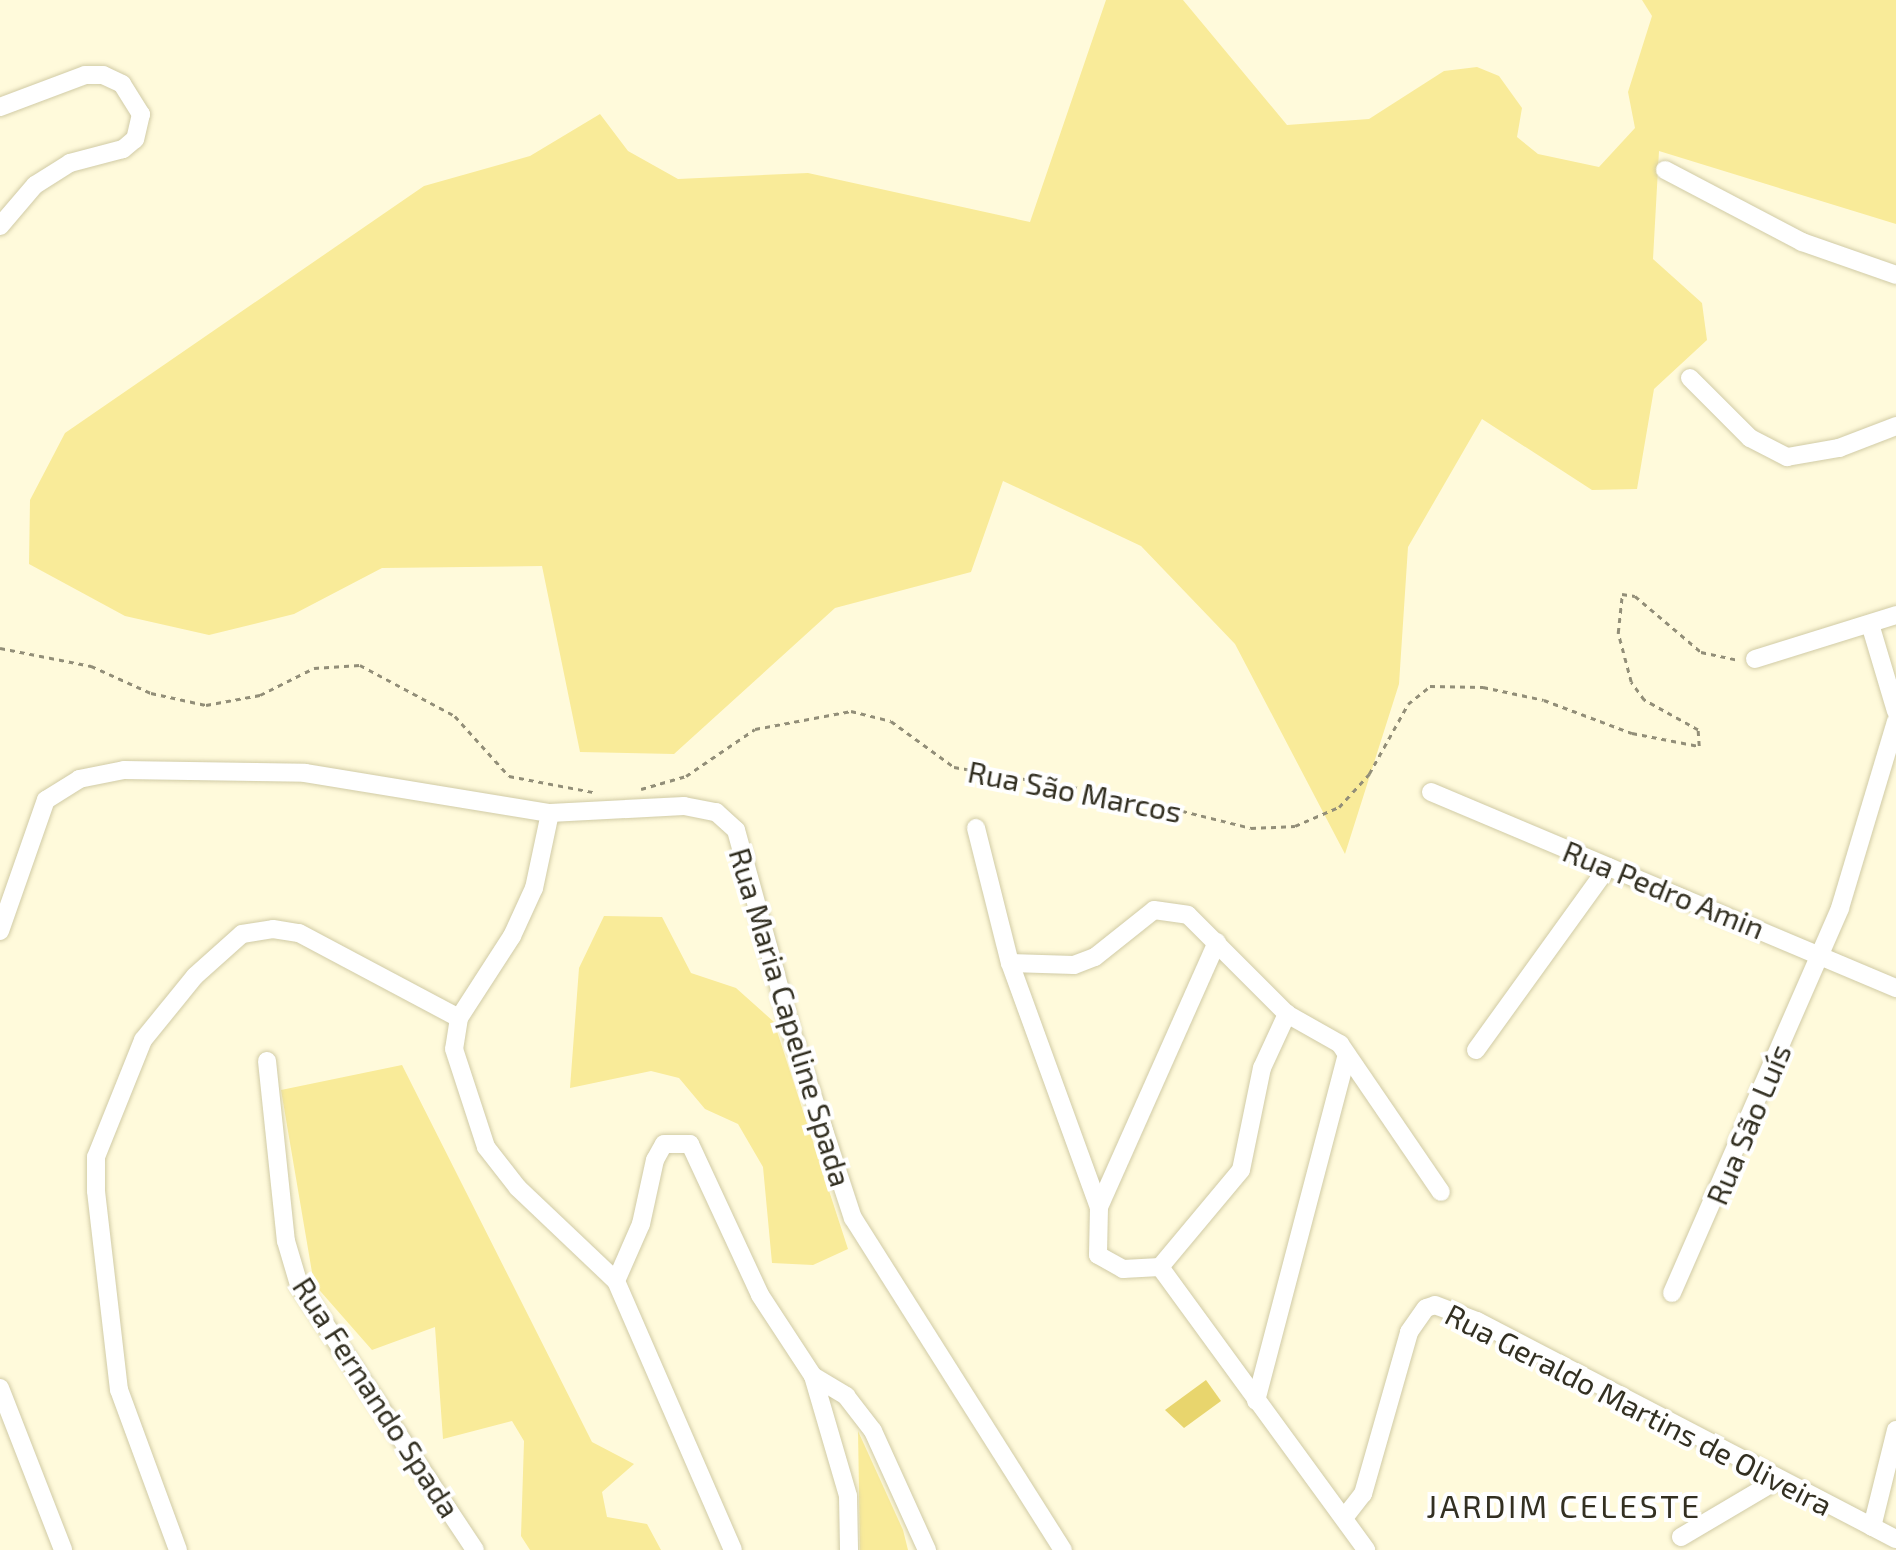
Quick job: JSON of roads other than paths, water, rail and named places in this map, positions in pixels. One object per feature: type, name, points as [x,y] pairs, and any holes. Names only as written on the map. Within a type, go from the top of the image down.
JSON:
[{"type":"street","points":[[0,107],[72,79],[103,76],[122,84],[141,114],[135,139],[123,149],[58,170],[35,185],[0,226]]},
{"type":"street","points":[[1664,170],[1802,242],[1896,275]]},
{"type":"street","points":[[1690,378],[1750,438],[1786,456],[1839,448],[1896,426]]},
{"type":"street","points":[[1755,659],[1896,616]]},
{"type":"street","points":[[1870,624],[1896,711]]},
{"type":"street","name":"Rua São Luís","points":[[1672,1292],[1850,878],[1896,720]]},
{"type":"street","name":"Rua Maria Capeline Spada","points":[[0,931],[46,800],[79,779],[124,770],[253,769],[382,783],[550,813],[684,806],[716,812],[736,830],[827,1150],[853,1218],[1064,1550]]},
{"type":"street","name":"Rua Pedro Amin","points":[[1431,792],[1896,988]]},
{"type":"street","points":[[550,813],[534,888],[512,936],[458,1018],[454,1049],[486,1147],[518,1188],[616,1281],[733,1550]]},
{"type":"street","points":[[976,828],[1010,963],[1099,1207],[1098,1255],[1123,1268],[1160,1267],[1242,1170],[1262,1068],[1287,1014]]},
{"type":"street","points":[[1476,1050],[1608,867]]},
{"type":"street","points":[[1010,963],[1074,965],[1111,946],[1138,919],[1173,908],[1217,942],[1287,1014],[1328,1032],[1441,1192]]},
{"type":"street","points":[[178,1550],[119,1390],[96,1191],[96,1157],[143,1040],[195,976],[242,934],[274,929],[299,932],[458,1018]]},
{"type":"street","points":[[1099,1207],[1217,942]]},
{"type":"street","points":[[1256,1400],[1346,1057]]},
{"type":"street","name":"Rua Fernando Spada","points":[[268,1061],[286,1241],[299,1285],[475,1550]]},
{"type":"street","points":[[616,1281],[641,1224],[655,1160],[664,1144],[690,1144],[760,1294],[813,1376],[848,1496],[850,1550]]},
{"type":"street","points":[[1160,1267],[1366,1550]]},
{"type":"street","name":"Rua Geraldo Martins de Oliveira","points":[[1344,1518],[1363,1494],[1409,1332],[1426,1308],[1435,1306],[1477,1320],[1896,1540]]},
{"type":"street","points":[[813,1376],[846,1396],[873,1430],[926,1550]]},
{"type":"street","points":[[0,1388],[63,1550]]},
{"type":"street","points":[[1872,1526],[1896,1430]]},
{"type":"street","points":[[1682,1537],[1779,1479]]},
{"type":"district","name":"JARDIM CELESTE","points":[[1564,1505]]}]
